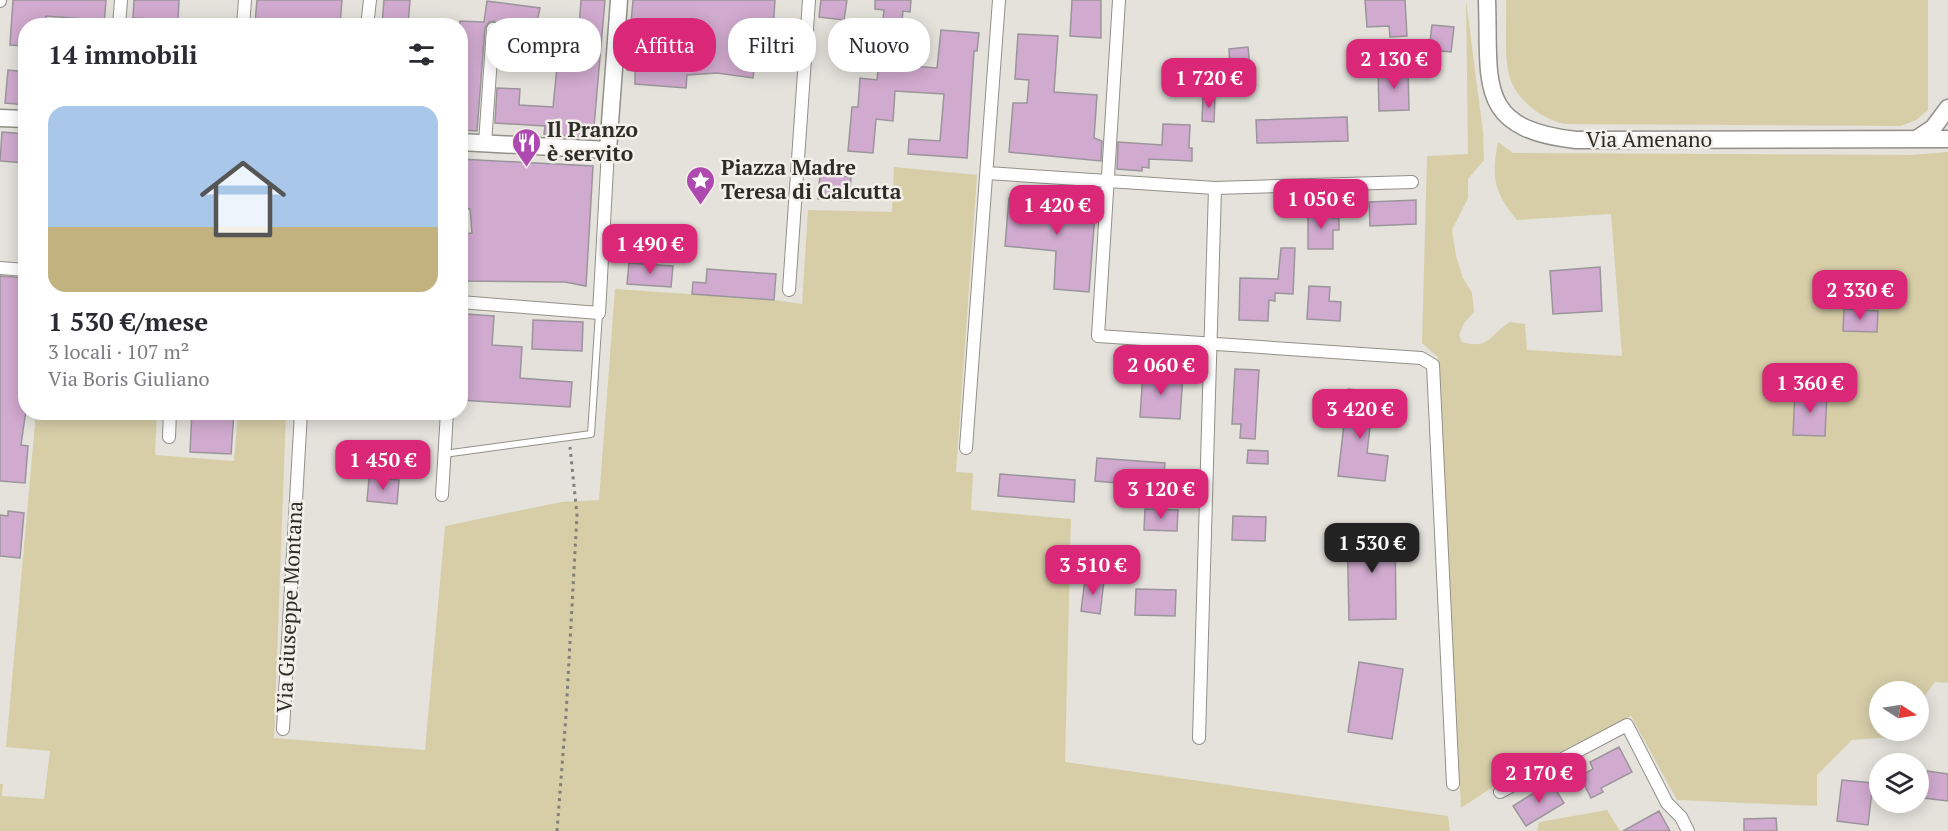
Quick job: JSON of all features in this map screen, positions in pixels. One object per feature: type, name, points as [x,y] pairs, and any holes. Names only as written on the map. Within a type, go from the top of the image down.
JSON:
[{"type":"main road","points":[[468,142],[608,150],[619,0]]},
{"type":"main road","name":"Via Amenano","points":[[1487,0],[1490,81],[1495,98],[1504,114],[1516,126],[1530,132],[1576,140],[1918,138],[1948,140]]},
{"type":"main road","points":[[1918,138],[1933,128],[1948,107]]},
{"type":"main road","points":[[0,118],[18,119]]},
{"type":"street","points":[[119,18],[121,0]]},
{"type":"street","points":[[244,18],[245,0]]},
{"type":"street","points":[[368,18],[370,0]]},
{"type":"street","points":[[789,290],[809,0]]},
{"type":"street","points":[[966,448],[999,0]]},
{"type":"street","points":[[1119,0],[1098,336],[1421,358],[1433,365],[1453,784]]},
{"type":"street","points":[[485,143],[490,72]]},
{"type":"street","points":[[468,303],[599,313],[608,150]]},
{"type":"street","points":[[987,173],[1215,188],[1413,182]]},
{"type":"street","points":[[1199,738],[1215,188]]},
{"type":"street","points":[[0,268],[18,269]]},
{"type":"street","points":[[169,438],[170,420]]},
{"type":"street","name":"Via Giuseppe Montana","points":[[283,729],[301,420]]},
{"type":"street","points":[[442,495],[446,420]]},
{"type":"street","points":[[1500,792],[1627,724],[1667,803],[1681,817],[1688,831]]},
{"type":"lane","points":[[444,454],[591,434],[599,313]]},
{"type":"path","points":[[557,831],[577,515],[576,484],[568,437]]},
{"type":"shaded area","points":[[1466,0],[1483,132],[1484,160],[1468,179],[1468,198],[1452,230],[1456,256],[1463,278],[1472,293],[1474,312],[1464,323],[1459,335],[1462,342],[1484,343],[1510,322],[1525,324],[1527,350],[1622,356],[1611,214],[1517,220],[1503,201],[1496,184],[1495,165],[1498,142],[1513,153],[1911,155],[1948,152],[1948,683],[1935,682],[1929,690],[1929,681],[1869,681],[1869,739],[1852,740],[1817,775],[1817,806],[1677,800],[1631,716],[1497,784],[1461,808],[1438,357],[1422,343],[1427,156],[1468,154]]},
{"type":"shaded area","points":[[1506,0],[1928,0],[1928,110],[1916,120],[1901,126],[1565,124],[1537,112],[1521,98],[1515,89],[1508,70],[1506,53]]},
{"type":"shaded area","points":[[894,167],[977,175],[956,472],[973,473],[971,510],[1071,519],[1065,762],[1448,816],[1450,831],[0,831],[0,784],[3,784],[2,796],[44,799],[50,751],[6,747],[35,420],[157,420],[155,455],[234,461],[237,420],[286,420],[274,738],[425,750],[445,526],[561,502],[599,500],[615,289],[802,304],[808,210],[892,212]]},
{"type":"shaded area","points":[[1607,810],[1620,831],[1537,831],[1539,822]]},
{"type":"building","points":[[13,0],[106,0],[105,18],[46,16],[46,18],[18,18],[18,46],[10,45]]},
{"type":"building","points":[[134,0],[179,0],[178,18],[133,18]]},
{"type":"building","points":[[257,0],[342,0],[341,18],[255,18]]},
{"type":"building","points":[[384,0],[410,0],[409,18],[383,18]]},
{"type":"building","points":[[581,0],[605,0],[601,46],[601,18],[580,18]]},
{"type":"building","points":[[633,0],[775,0],[774,18],[728,18],[728,72],[754,72],[753,78],[717,73],[687,75],[686,88],[635,84],[635,72],[716,72],[716,18],[631,18]]},
{"type":"building","points":[[821,0],[847,0],[844,18],[819,17]]},
{"type":"building","points":[[875,0],[911,0],[910,12],[903,11],[902,18],[883,18],[884,10],[875,9]]},
{"type":"building","points":[[1072,0],[1101,0],[1101,38],[1070,36]]},
{"type":"building","points":[[1365,0],[1405,0],[1407,36],[1390,37],[1389,26],[1367,27]]},
{"type":"building","points":[[487,1],[540,8],[538,18],[486,18],[477,131],[468,130],[468,21],[484,22]]},
{"type":"building","points":[[1432,25],[1454,27],[1451,52],[1429,50]]},
{"type":"building","points":[[941,30],[979,33],[977,51],[974,51],[967,158],[908,154],[909,139],[940,141],[944,94],[895,91],[893,121],[876,119],[873,153],[848,151],[852,107],[858,107],[860,78],[877,80],[878,72],[930,72],[930,67],[937,68]]},
{"type":"building","points":[[1018,34],[1058,36],[1054,92],[1097,95],[1094,138],[1102,141],[1101,161],[1009,152],[1013,103],[1027,103],[1029,80],[1015,79]]},
{"type":"building","points":[[1248,47],[1250,69],[1230,71],[1229,49]]},
{"type":"building","points":[[1408,68],[1409,110],[1379,111],[1378,69]]},
{"type":"building","points":[[8,70],[18,71],[18,104],[5,103]]},
{"type":"building","points":[[556,72],[599,72],[593,138],[544,134],[545,126],[495,123],[497,88],[520,89],[519,105],[553,107]]},
{"type":"building","points":[[1203,96],[1215,97],[1214,122],[1202,121]]},
{"type":"building","points":[[1347,117],[1348,141],[1257,143],[1256,120]]},
{"type":"building","points":[[1163,124],[1190,125],[1189,148],[1192,148],[1192,161],[1149,159],[1149,168],[1142,167],[1142,171],[1117,169],[1118,142],[1162,145]]},
{"type":"building","points":[[2,132],[18,133],[18,162],[0,161]]},
{"type":"building","points":[[468,159],[593,166],[586,286],[565,282],[468,281],[468,233],[472,233],[470,209],[468,209]]},
{"type":"building","points":[[820,174],[851,177],[849,201],[818,199]]},
{"type":"building","points":[[1060,197],[1096,200],[1089,292],[1054,289],[1056,251],[1005,246],[1009,198],[1059,203]]},
{"type":"building","points":[[1416,200],[1416,224],[1370,226],[1369,202]]},
{"type":"building","points":[[1308,211],[1332,212],[1332,218],[1339,218],[1339,230],[1333,230],[1333,249],[1308,249]]},
{"type":"building","points":[[1281,248],[1295,248],[1293,294],[1275,293],[1275,301],[1269,300],[1268,321],[1239,320],[1240,278],[1278,279]]},
{"type":"building","points":[[629,263],[673,266],[671,287],[627,284]]},
{"type":"building","points":[[1600,267],[1602,311],[1553,314],[1550,271]]},
{"type":"building","points":[[707,269],[776,274],[774,300],[692,294],[693,282],[706,283]]},
{"type":"building","points":[[0,276],[18,277],[18,420],[25,420],[21,445],[28,446],[25,483],[0,481]]},
{"type":"building","points":[[1309,286],[1330,287],[1329,301],[1341,302],[1340,321],[1307,319]]},
{"type":"building","points":[[1844,309],[1878,311],[1877,332],[1843,331]]},
{"type":"building","points":[[468,314],[494,316],[492,345],[522,347],[520,378],[572,382],[570,407],[468,401]]},
{"type":"building","points":[[533,320],[583,322],[582,351],[532,349]]},
{"type":"building","points":[[1235,369],[1259,370],[1255,439],[1240,438],[1241,424],[1232,424]]},
{"type":"building","points":[[1143,372],[1183,375],[1180,419],[1140,417]]},
{"type":"building","points":[[1348,389],[1374,392],[1367,453],[1388,456],[1385,481],[1338,476]]},
{"type":"building","points":[[1795,391],[1827,392],[1825,436],[1793,435]]},
{"type":"building","points":[[192,420],[233,420],[231,454],[190,452]]},
{"type":"building","points":[[1248,450],[1268,451],[1268,464],[1247,463]]},
{"type":"building","points":[[1097,458],[1165,463],[1163,487],[1095,481]]},
{"type":"building","points":[[1000,474],[1075,480],[1074,502],[998,496]]},
{"type":"building","points":[[369,478],[399,480],[397,504],[367,501]]},
{"type":"building","points":[[1145,509],[1178,510],[1177,531],[1144,530]]},
{"type":"building","points":[[8,511],[24,513],[20,558],[0,556],[0,515],[8,516]]},
{"type":"building","points":[[1233,516],[1266,517],[1265,541],[1232,540]]},
{"type":"building","points":[[1347,528],[1395,528],[1396,619],[1349,620]]},
{"type":"building","points":[[1085,579],[1104,581],[1100,614],[1081,611]]},
{"type":"building","points":[[1136,589],[1176,590],[1175,616],[1135,615]]},
{"type":"building","points":[[1359,662],[1403,669],[1392,739],[1348,732]]},
{"type":"building","points":[[1619,747],[1632,772],[1601,788],[1603,792],[1591,798],[1580,776],[1593,769],[1590,762]]},
{"type":"building","points":[[1929,771],[1948,774],[1948,801],[1929,799]]},
{"type":"building","points":[[1842,780],[1869,783],[1868,825],[1837,821]]},
{"type":"building","points":[[1551,782],[1564,803],[1526,826],[1513,806]]},
{"type":"building","points":[[1659,811],[1670,831],[1623,831]]},
{"type":"building","points":[[1776,818],[1777,831],[1744,831],[1744,819]]},
{"type":"place","name":"Il Pranzo è servito","points":[[526,168]]},
{"type":"place","name":"Piazza Madre Teresa di Calcutta","points":[[700,206]]}]
